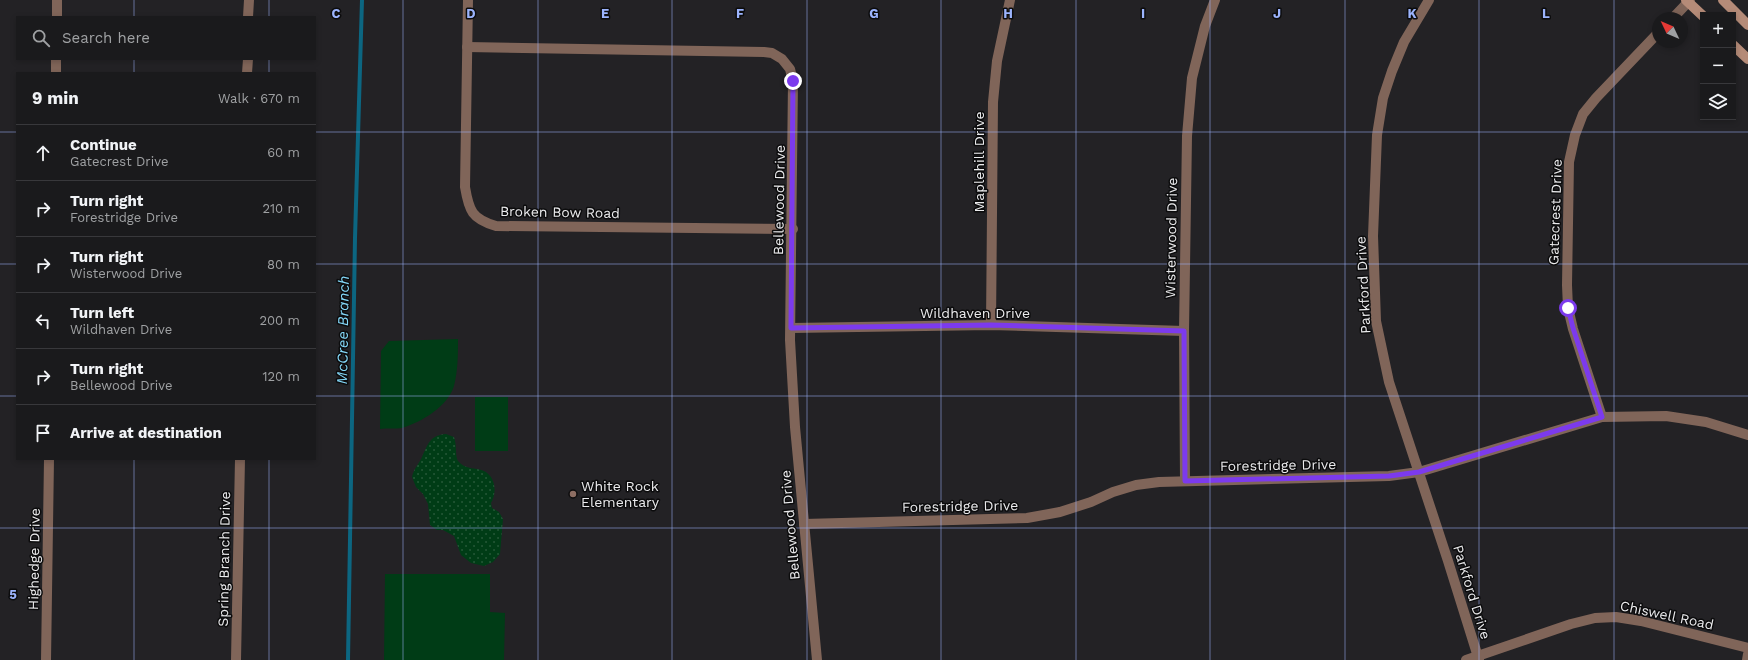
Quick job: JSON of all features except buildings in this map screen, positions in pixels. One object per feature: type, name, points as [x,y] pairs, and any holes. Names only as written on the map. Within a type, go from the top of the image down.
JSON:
[{"type":"main road","points":[[1723,0],[1748,25]]},
{"type":"main road","points":[[1688,1],[1700,13]]},
{"type":"main road","points":[[1736,47],[1748,59]]},
{"type":"street","points":[[57,0],[57,16]]},
{"type":"street","points":[[248,16],[249,0]]},
{"type":"street","name":"Broken Bow Road","points":[[468,0],[465,187],[472,213],[483,222],[496,226],[793,229]]},
{"type":"street","name":"Maplehill Drive","points":[[991,325],[993,102],[997,61],[1010,0]]},
{"type":"street","name":"Wisterwood Drive","points":[[1185,481],[1184,331],[1187,136],[1192,78],[1205,26],[1215,0]]},
{"type":"street","name":"Parkford Drive","points":[[1429,0],[1404,42],[1392,70],[1383,98],[1377,135],[1373,236],[1376,321],[1389,382],[1478,658]]},
{"type":"street","points":[[1678,12],[1688,1]]},
{"type":"street","name":"Gatecrest Drive","points":[[1602,417],[1568,308],[1569,162],[1575,135],[1583,114],[1596,98],[1652,39]]},
{"type":"street","name":"Bellewood Drive","points":[[467,47],[764,52],[772,53],[782,59],[790,69],[793,81],[791,328],[795,427],[816,660]]},
{"type":"street","points":[[56,60],[56,72]]},
{"type":"street","points":[[247,72],[248,60]]},
{"type":"street","name":"Wildhaven Drive","points":[[791,328],[991,325],[1184,331]]},
{"type":"street","name":"Forestridge Drive","points":[[804,524],[1027,518],[1060,512],[1092,502],[1114,492],[1136,485],[1159,482],[1389,476],[1419,472],[1602,417],[1666,416],[1706,422],[1748,435]]},
{"type":"street","name":"Highedge Drive","points":[[46,660],[50,460]]},
{"type":"street","name":"Spring Branch Drive","points":[[236,660],[240,460]]},
{"type":"street","name":"Chiswell Road","points":[[1466,660],[1478,658],[1571,624],[1595,618],[1616,617],[1641,621],[1748,648]]},
{"type":"street","points":[[1747,660],[1748,654]]},
{"type":"green space","points":[[458,339],[458,362],[454,386],[446,400],[433,412],[418,422],[402,428],[380,429],[381,351],[389,341]]},
{"type":"green space","points":[[475,397],[508,397],[508,451],[475,451]]},
{"type":"green space","points":[[446,434],[454,437],[457,459],[461,464],[484,471],[493,481],[495,490],[491,503],[492,508],[499,512],[503,519],[500,554],[493,562],[484,566],[471,563],[461,555],[454,536],[443,530],[437,530],[430,525],[428,504],[423,494],[416,487],[412,477],[430,441],[436,436]]},
{"type":"green space","points":[[385,574],[490,574],[490,612],[505,613],[504,660],[384,660]]},
{"type":"waterway","name":"McCree Branch","points":[[348,660],[355,238],[362,0]]},
{"type":"place","name":"White Rock Elementary","points":[[573,494]]},
{"type":"route","points":[[793,81],[794,138],[791,328],[890,328],[991,325],[1184,331],[1185,481],[1389,476],[1419,472],[1602,417],[1568,308]]}]
